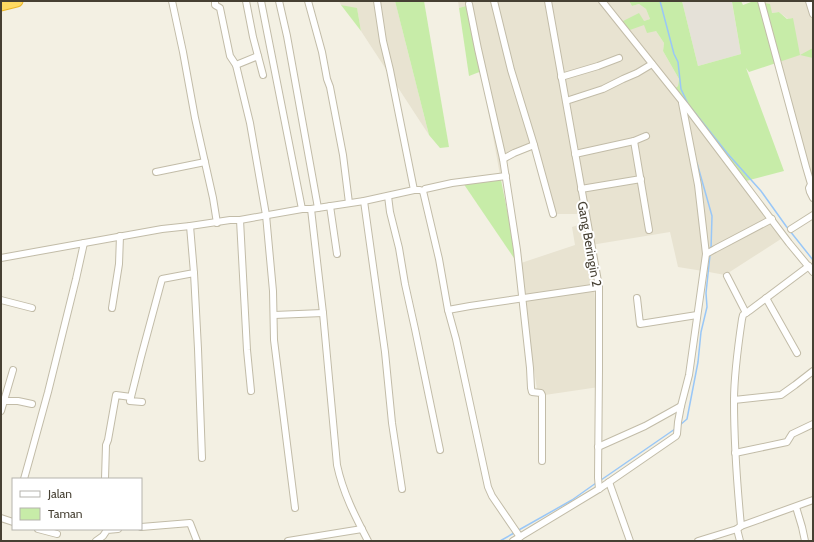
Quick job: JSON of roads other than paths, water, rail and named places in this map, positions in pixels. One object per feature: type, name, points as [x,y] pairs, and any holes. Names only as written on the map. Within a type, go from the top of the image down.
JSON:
[{"type":"highway","points":[[1,5],[17,1]]},
{"type":"street","points":[[172,1],[217,223]]},
{"type":"street","points":[[214,1],[215,5],[220,8],[230,56],[236,65],[250,123],[266,215],[274,291],[274,340],[296,508]]},
{"type":"street","points":[[246,1],[263,75]]},
{"type":"street","points":[[261,1],[302,209]]},
{"type":"street","points":[[279,1],[287,36],[318,208]]},
{"type":"street","points":[[308,1],[330,87],[342,147],[349,203]]},
{"type":"street","points":[[376,1],[414,190]]},
{"type":"street","points":[[494,1],[510,70],[534,145],[553,214]]},
{"type":"street","name":"Gang Beringin 2","points":[[548,1],[598,287],[598,484]]},
{"type":"street","points":[[602,1],[684,103],[789,243],[813,272]]},
{"type":"street","points":[[761,1],[811,184],[809,188],[813,198]]},
{"type":"street","points":[[809,1],[813,14]]},
{"type":"street","points":[[469,4],[506,176],[517,250],[530,368],[530,388],[532,392],[541,393],[542,395],[542,461]]},
{"type":"street","points":[[236,65],[258,56]]},
{"type":"street","points":[[561,77],[619,58]]},
{"type":"street","points":[[566,100],[603,89],[637,74],[652,64]]},
{"type":"street","points":[[513,541],[519,535],[598,484],[610,482],[677,434],[681,406],[689,375],[707,254],[698,185],[684,103]]},
{"type":"street","points":[[575,154],[634,141],[646,136]]},
{"type":"street","points":[[634,141],[649,230]]},
{"type":"street","points":[[503,159],[534,145]]},
{"type":"street","points":[[156,172],[205,162]]},
{"type":"street","points":[[1,258],[162,229],[240,220],[302,209],[364,201],[414,190],[423,191],[425,189],[452,184],[506,176]]},
{"type":"street","points":[[581,189],[641,179]]},
{"type":"street","points":[[423,191],[488,488],[519,535]]},
{"type":"street","points":[[388,196],[390,212],[399,248],[405,284],[416,329],[428,397],[440,450]]},
{"type":"street","points":[[364,201],[385,352],[392,423],[402,489]]},
{"type":"street","points":[[330,206],[337,254]]},
{"type":"street","points":[[310,209],[323,313],[337,464],[342,485],[349,504],[368,541]]},
{"type":"street","points":[[791,229],[813,215]]},
{"type":"street","points":[[707,254],[715,248],[772,219]]},
{"type":"street","points":[[240,220],[247,350],[251,391]]},
{"type":"street","points":[[190,226],[194,273],[202,458]]},
{"type":"street","points":[[112,308],[119,264],[120,236]]},
{"type":"street","points":[[24,478],[48,392],[84,243]]},
{"type":"street","points":[[740,541],[735,453],[734,400],[735,375],[743,315],[809,266]]},
{"type":"street","points":[[142,402],[130,401],[163,278],[194,273]]},
{"type":"street","points":[[727,276],[746,313]]},
{"type":"street","points":[[448,310],[598,287]]},
{"type":"street","points":[[636,298],[640,324],[697,314]]},
{"type":"street","points":[[766,298],[796,353]]},
{"type":"street","points":[[1,300],[13,300],[32,308]]},
{"type":"street","points":[[274,315],[323,313]]},
{"type":"street","points":[[1,411],[13,370]]},
{"type":"street","points":[[734,400],[781,395],[813,371]]},
{"type":"street","points":[[105,478],[106,445],[116,395],[132,397]]},
{"type":"street","points":[[4,401],[18,401],[32,404]]},
{"type":"street","points":[[598,447],[645,426],[681,406]]},
{"type":"street","points":[[735,453],[787,442],[792,434],[813,424]]},
{"type":"street","points":[[610,482],[630,541]]},
{"type":"street","points":[[698,541],[813,500]]},
{"type":"street","points":[[796,507],[805,541]]},
{"type":"street","points":[[1,518],[12,522]]},
{"type":"street","points":[[142,527],[190,523],[197,541]]},
{"type":"street","points":[[288,541],[362,529]]},
{"type":"street","points":[[42,530],[58,534]]},
{"type":"street","points":[[96,541],[103,536],[107,530]]},
{"type":"waterway","points":[[660,1],[674,54],[678,62],[681,89],[688,104],[727,153],[761,191],[813,260]]},
{"type":"waterway","points":[[697,163],[712,216],[711,249]]},
{"type":"waterway","points":[[680,425],[687,419],[698,362],[701,332],[707,307],[706,293],[710,255]]},
{"type":"waterway","points":[[601,480],[675,429]]},
{"type":"waterway","points":[[517,531],[572,500],[596,483]]},
{"type":"waterway","points":[[500,541],[514,533]]}]
